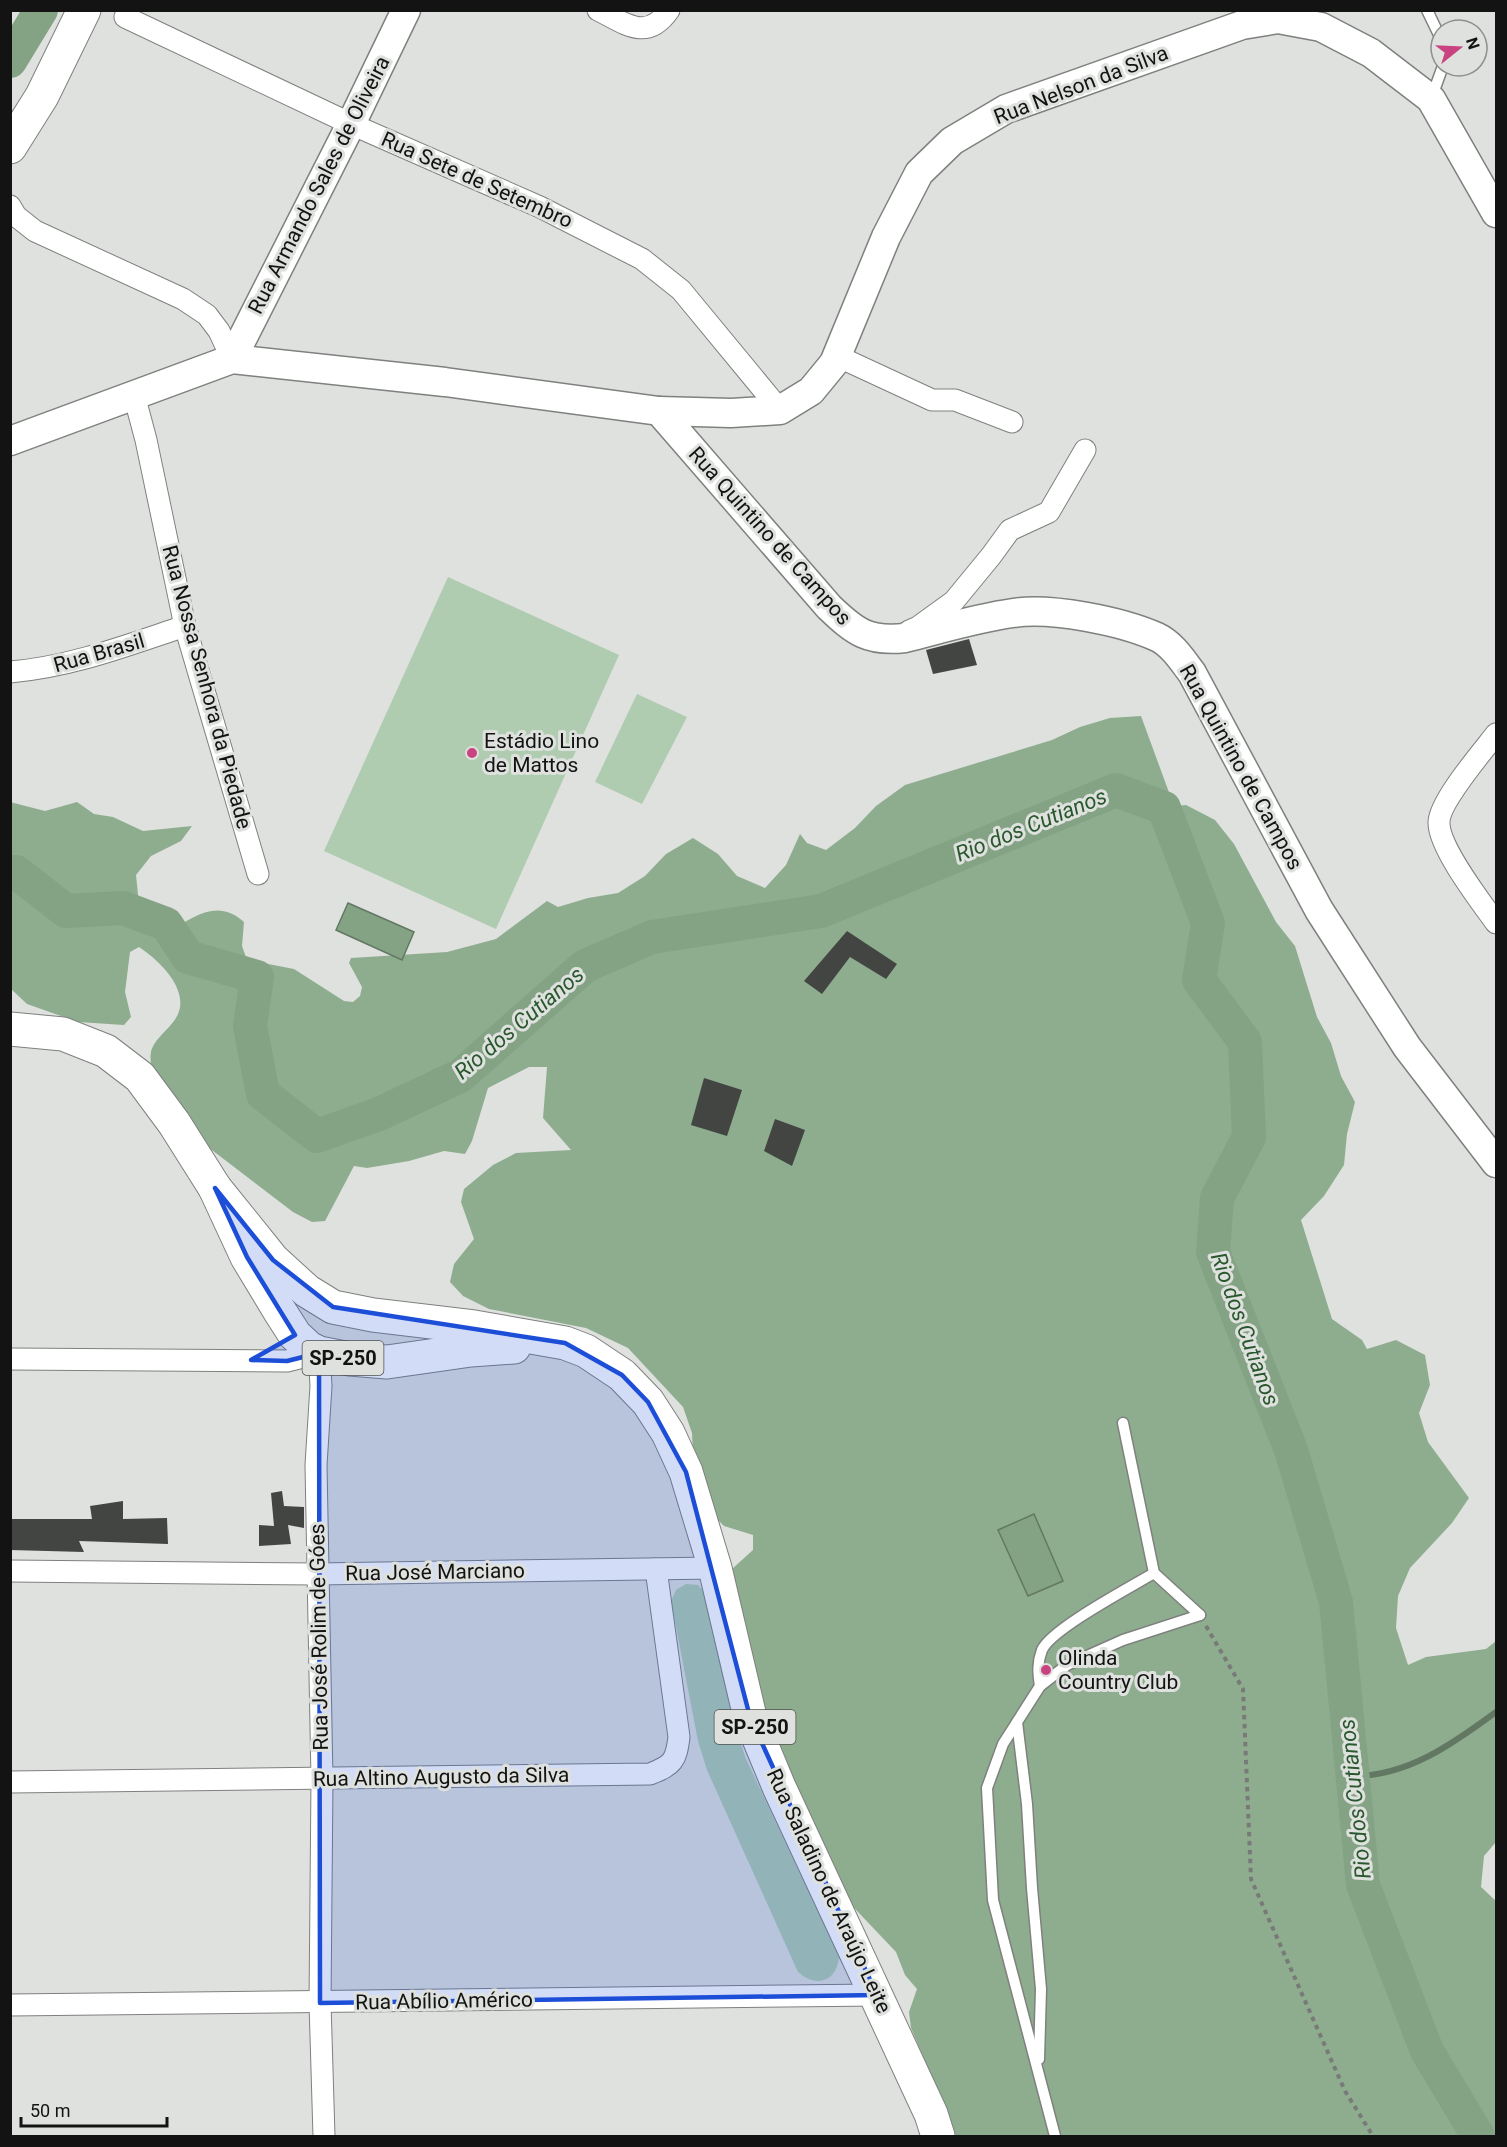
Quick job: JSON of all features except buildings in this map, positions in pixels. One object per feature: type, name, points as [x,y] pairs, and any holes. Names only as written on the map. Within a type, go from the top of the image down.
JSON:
[{"type":"main road","points":[[10,147],[42,96],[84,10]]},
{"type":"main road","name":"Rua Armando Sales de Oliveira","points":[[231,359],[351,124],[406,10]]},
{"type":"main road","name":"Rua Nelson da Silva","points":[[659,411],[731,413],[780,410],[811,391],[834,363],[886,237],[919,173],[952,141],[1006,109],[1242,26],[1278,19],[1321,27],[1371,53],[1431,99],[1497,213]]},
{"type":"main road","points":[[10,441],[231,359],[446,382],[659,411]]},
{"type":"main road","name":"Rua Quintino de Campos","points":[[659,411],[829,607],[855,631],[869,637],[890,639],[1013,613],[1062,612],[1114,624],[1158,638],[1176,653],[1192,673],[1319,910],[1407,1047],[1497,1163]]},
{"type":"main road","name":"Rua Saladino de Araújo Leite","points":[[10,1029],[63,1034],[106,1051],[140,1077],[174,1123],[215,1188],[273,1260],[307,1291],[328,1304],[373,1315],[564,1343],[586,1351],[622,1375],[648,1402],[668,1433],[686,1472],[715,1568],[750,1717],[779,1787],[931,2114],[938,2136]]},
{"type":"main road","name":"Rua Saladino de Araújo Leite","points":[[215,1188],[247,1257],[308,1344],[350,1359],[387,1362],[471,1350],[564,1343]]},
{"type":"main road","points":[[308,1344],[330,1339],[333,1332],[328,1304]]},
{"type":"street","points":[[598,10],[632,28],[647,28],[662,21],[669,10]]},
{"type":"street","name":"Rua Sete de Setembro","points":[[125,16],[351,124],[540,207],[642,260],[681,290],[780,410]]},
{"type":"street","points":[[10,206],[16,216],[35,231],[183,299],[207,315],[219,331],[231,359]]},
{"type":"street","points":[[837,356],[932,400],[955,400],[1012,422]]},
{"type":"street","name":"Rua Nossa Senhora da Piedade","points":[[134,395],[146,440],[185,626],[258,874]]},
{"type":"street","points":[[890,639],[918,627],[954,602],[1010,530],[1049,512],[1085,450]]},
{"type":"street","name":"Rua Brasil","points":[[10,672],[42,670],[84,659],[185,626]]},
{"type":"street","points":[[1497,734],[1446,800],[1438,822],[1443,841],[1473,892],[1497,923]]},
{"type":"street","points":[[251,1360],[308,1344]]},
{"type":"street","points":[[10,1359],[287,1360],[308,1344]]},
{"type":"street","name":"Rua José Rolim de Góes","points":[[308,1344],[321,1386],[316,1466],[322,1779],[320,2003],[324,2136]]},
{"type":"street","name":"Rua José Marciano","points":[[10,1571],[317,1574],[715,1568]]},
{"type":"street","name":"Rua Altino Augusto da Silva","points":[[10,1782],[650,1774],[666,1768],[677,1757],[679,1737],[656,1569]]},
{"type":"street","name":"Rua Abílio Américo","points":[[10,2005],[877,1995]]},
{"type":"lane","points":[[1431,99],[1439,78]]},
{"type":"lane","points":[[1054,2136],[993,1900],[987,1788],[1003,1744],[1040,1686],[1067,1665],[1123,1640],[1200,1615],[1154,1573],[1124,1423]]},
{"type":"lane","points":[[1040,1686],[1037,1666],[1043,1647],[1056,1632],[1154,1573]]},
{"type":"lane","points":[[1017,1722],[1027,1804],[1041,1989],[1039,2072]]},
{"type":"path","points":[[1200,1615],[1243,1689],[1251,1880],[1345,2091],[1373,2136]]},
{"type":"highlighted area","points":[[215,1188],[273,1260],[333,1307],[565,1343],[622,1375],[648,1402],[686,1472],[750,1717],[877,1995],[320,2003],[319,1353],[287,1361],[251,1360],[295,1335],[247,1257]]},
{"type":"shaded area","name":"Estádio Lino de Mattos","points":[[448,577],[619,655],[496,929],[324,851]]},
{"type":"shaded area","points":[[637,694],[687,717],[642,804],[595,782]]},
{"type":"shaded area","points":[[1141,716],[1174,806],[1186,805],[1215,820],[1234,844],[1276,922],[1295,946],[1317,1017],[1331,1043],[1341,1076],[1355,1102],[1347,1134],[1344,1165],[1324,1196],[1301,1220],[1332,1319],[1362,1340],[1367,1349],[1396,1340],[1425,1355],[1430,1385],[1419,1413],[1428,1442],[1469,1498],[1452,1523],[1410,1568],[1398,1596],[1396,1628],[1408,1665],[1426,1657],[1486,1649],[1496,1641],[1496,1842],[1484,1856],[1481,1887],[1496,1901],[1496,2136],[950,2136],[934,2082],[911,2028],[909,2012],[917,1989],[905,1975],[896,1952],[841,1894],[794,1833],[732,1569],[753,1550],[753,1535],[724,1526],[711,1513],[694,1481],[692,1433],[683,1407],[628,1348],[586,1328],[489,1309],[463,1296],[450,1282],[454,1264],[474,1239],[461,1202],[464,1189],[493,1165],[516,1153],[571,1150],[543,1118],[547,1067],[529,1067],[488,1088],[472,1141],[465,1154],[444,1151],[409,1161],[367,1168],[354,1166],[325,1221],[312,1222],[293,1212],[208,1147],[151,1066],[153,1047],[175,1019],[180,1004],[176,985],[155,959],[139,947],[130,952],[125,992],[131,1017],[124,1025],[78,1022],[27,1004],[11,989],[10,802],[45,811],[77,802],[94,814],[113,817],[143,831],[192,826],[181,841],[151,856],[136,875],[139,904],[156,925],[171,931],[198,915],[225,911],[244,922],[242,946],[247,960],[294,969],[344,1001],[353,1002],[360,996],[362,987],[349,963],[351,958],[447,952],[496,939],[547,901],[558,907],[588,898],[618,893],[645,876],[666,854],[693,838],[718,854],[737,876],[765,888],[786,865],[800,834],[807,843],[826,850],[855,828],[876,806],[905,785],[1052,740],[1080,727],[1110,718]]},
{"type":"shaded area","points":[[348,903],[414,932],[402,960],[336,930]]},
{"type":"shaded area","points":[[1034,1514],[1063,1581],[1028,1596],[998,1530]]},
{"type":"shaded area","points":[[686,1584],[698,1585],[706,1594],[733,1722],[746,1759],[839,1957],[834,1972],[825,1980],[812,1980],[798,1972],[707,1770],[698,1741],[671,1601],[676,1590]]},
{"type":"waterway","points":[[10,61],[41,10]]},
{"type":"waterway","name":"Rio dos Cutianos","points":[[10,872],[16,872],[66,911],[123,908],[166,924],[188,957],[257,977],[250,1026],[263,1094],[317,1136],[379,1114],[460,1076],[585,966],[652,937],[821,911],[1116,790],[1164,808],[1208,923],[1199,980],[1245,1042],[1249,1137],[1217,1198],[1213,1252],[1291,1450],[1336,1602],[1363,1885],[1427,2051],[1478,2136]]},
{"type":"waterway","points":[[1352,1776],[1392,1771],[1411,1764],[1464,1735],[1496,1712]]},
{"type":"place","name":"Estádio Lino de Mattos","points":[[472,753]]},
{"type":"place","name":"Olinda Country Club","points":[[1046,1670]]}]
